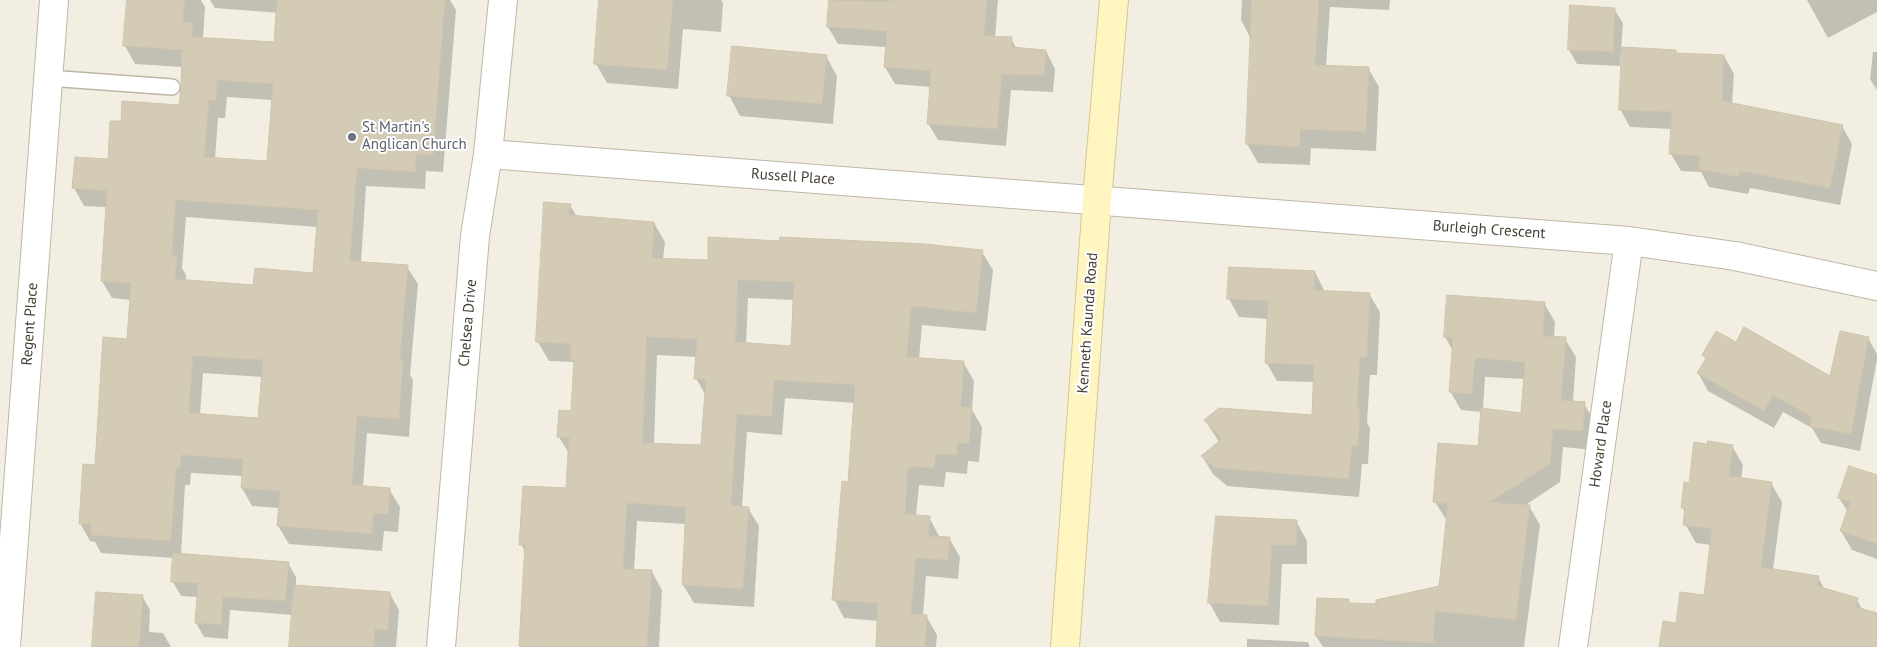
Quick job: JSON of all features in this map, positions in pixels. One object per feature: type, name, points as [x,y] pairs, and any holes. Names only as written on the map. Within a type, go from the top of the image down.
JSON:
[{"type":"main road","name":"Kenneth Kaunda Road","points":[[1065,647],[1097,200],[1114,0]]},
{"type":"street","name":"Regent Place","points":[[6,647],[54,0]]},
{"type":"street","name":"Chelsea Drive","points":[[441,647],[475,236],[488,154],[503,0]]},
{"type":"street","name":"Russell Place","points":[[488,154],[1097,200]]},
{"type":"street","name":"Burleigh Crescent","points":[[1097,200],[1629,241],[1736,256],[1877,286]]},
{"type":"street","name":"Howard Place","points":[[1573,647],[1629,241]]},
{"type":"lane","points":[[48,78],[172,87]]},
{"type":"building","points":[[127,0],[185,0],[183,22],[193,23],[192,37],[274,42],[277,0],[445,0],[433,155],[416,154],[415,172],[357,168],[350,261],[408,265],[400,360],[403,361],[399,419],[357,416],[352,485],[390,488],[388,515],[374,513],[372,534],[277,526],[280,491],[241,488],[243,459],[181,455],[180,468],[176,467],[171,541],[90,535],[91,524],[79,524],[83,464],[95,465],[103,337],[127,339],[131,283],[101,281],[107,191],[72,188],[75,157],[108,159],[110,121],[121,121],[122,101],[179,105],[181,88],[182,50],[123,46]],"holes":[[[217,80],[273,84],[267,161],[204,157],[209,100],[216,101]],[[176,200],[318,210],[313,273],[255,268],[253,285],[175,279],[177,256],[172,256]],[[193,356],[263,360],[258,418],[189,413]]]},
{"type":"building","points":[[599,0],[673,0],[667,70],[594,64]]},
{"type":"building","points":[[829,0],[889,2],[889,0],[987,0],[984,36],[1012,37],[1011,47],[1046,50],[1044,75],[1002,74],[997,129],[927,124],[931,71],[884,67],[887,31],[827,27]]},
{"type":"building","points":[[1252,0],[1319,0],[1315,65],[1369,67],[1366,132],[1300,129],[1300,147],[1246,144]]},
{"type":"building","points":[[1570,5],[1615,8],[1613,52],[1568,50]]},
{"type":"building","points":[[732,46],[827,55],[822,104],[727,96]]},
{"type":"building","points":[[1622,47],[1676,50],[1676,53],[1724,55],[1722,101],[1843,125],[1830,188],[1740,171],[1739,177],[1698,169],[1701,156],[1669,154],[1672,112],[1619,110]]},
{"type":"building","points":[[544,202],[571,204],[569,215],[654,222],[652,258],[708,260],[708,237],[779,241],[780,237],[924,244],[983,250],[976,313],[911,306],[907,357],[964,361],[961,407],[972,407],[969,444],[958,443],[957,455],[936,454],[934,468],[908,467],[905,514],[930,516],[928,536],[950,537],[948,560],[916,558],[911,614],[927,615],[925,647],[876,647],[878,603],[832,600],[842,481],[848,482],[855,385],[774,380],[772,417],[737,414],[731,505],[749,507],[743,589],[682,585],[686,507],[627,503],[623,569],[652,570],[647,647],[519,646],[525,545],[519,545],[523,486],[566,488],[569,437],[557,437],[559,410],[571,411],[574,360],[570,359],[571,344],[536,342]],"holes":[[[738,280],[794,282],[791,346],[736,342]],[[647,337],[697,339],[694,379],[706,379],[701,445],[643,443]]]},
{"type":"building","points":[[1229,267],[1315,271],[1314,290],[1370,293],[1367,357],[1360,357],[1357,408],[1360,409],[1358,446],[1352,446],[1349,479],[1215,468],[1201,456],[1222,439],[1204,420],[1219,408],[1312,415],[1314,365],[1265,363],[1268,301],[1227,299]]},
{"type":"building","points":[[1447,295],[1545,302],[1543,336],[1566,337],[1561,400],[1585,402],[1583,431],[1553,429],[1550,464],[1490,502],[1530,505],[1516,620],[1435,611],[1433,643],[1315,636],[1317,598],[1349,599],[1349,603],[1376,604],[1376,600],[1439,586],[1448,504],[1433,502],[1438,443],[1478,446],[1481,408],[1521,413],[1525,362],[1475,358],[1472,394],[1449,392],[1453,338],[1444,337]]},
{"type":"building","points":[[1744,327],[1830,376],[1840,331],[1869,337],[1851,434],[1810,426],[1812,417],[1773,395],[1764,411],[1697,373],[1706,358],[1702,355],[1716,331],[1736,342]]},
{"type":"building","points":[[1708,441],[1733,445],[1729,476],[1772,482],[1761,567],[1819,576],[1817,586],[1858,598],[1856,607],[1877,613],[1877,647],[1659,647],[1663,621],[1676,623],[1680,592],[1704,595],[1712,529],[1683,525],[1685,508],[1681,508],[1684,482],[1689,483],[1694,442],[1707,444]]},
{"type":"building","points":[[1849,466],[1877,475],[1877,544],[1840,531],[1850,502],[1838,498]]},
{"type":"building","points":[[1216,516],[1297,520],[1296,545],[1272,545],[1268,606],[1208,603]]},
{"type":"building","points":[[173,553],[289,562],[285,601],[223,597],[221,625],[195,623],[198,583],[171,582]]},
{"type":"building","points":[[294,585],[390,592],[388,631],[375,629],[374,647],[289,647]]},
{"type":"building","points":[[96,592],[143,595],[139,647],[92,647]]},
{"type":"place","name":"St Martin's Anglican Church","points":[[352,137]]}]
